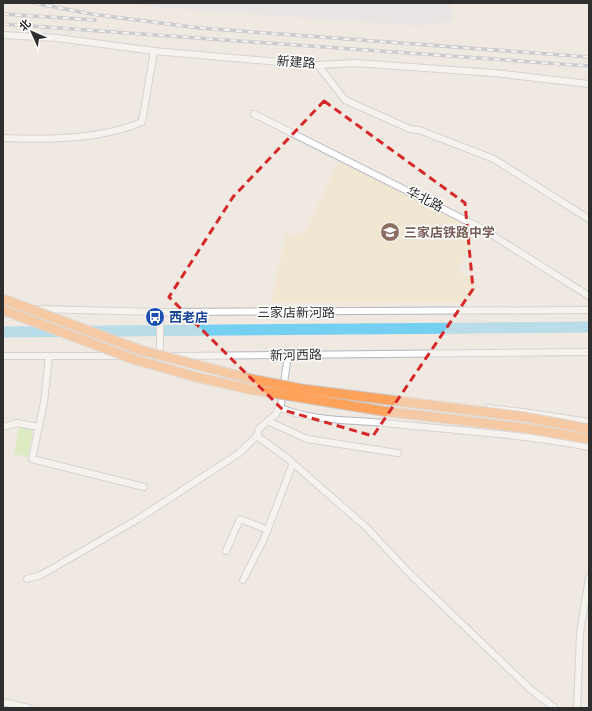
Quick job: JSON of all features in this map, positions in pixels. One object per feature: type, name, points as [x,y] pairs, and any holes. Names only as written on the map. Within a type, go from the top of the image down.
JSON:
[{"type":"highway","points":[[3,299],[140,350],[251,379],[302,389],[525,418],[589,428]]},
{"type":"highway","points":[[3,310],[136,360],[212,380],[300,398],[446,419],[524,428],[589,439]]},
{"type":"street","name":"新建路","points":[[3,35],[57,38],[154,51],[318,64],[356,63],[494,73],[589,84]]},
{"type":"street","points":[[3,138],[95,135],[128,128],[142,122],[154,51]]},
{"type":"street","points":[[318,64],[345,100],[410,129],[418,130],[494,159],[589,219]]},
{"type":"street","name":"华北路","points":[[254,114],[481,228],[589,296]]},
{"type":"street","name":"三家店新河路","points":[[3,310],[56,309],[81,311],[160,312],[589,310]]},
{"type":"street","points":[[160,312],[160,356]]},
{"type":"street","name":"新河西路","points":[[3,356],[589,352]]},
{"type":"street","points":[[27,579],[41,575],[138,519],[238,454],[256,436],[259,429],[276,414],[284,383],[288,355]]},
{"type":"street","points":[[48,356],[44,402],[32,458],[144,486]]},
{"type":"street","points":[[284,383],[337,392],[523,412],[589,422]]},
{"type":"street","points":[[279,407],[292,413],[540,438],[589,447]]},
{"type":"street","points":[[268,421],[307,439],[398,453]]},
{"type":"street","points":[[3,427],[17,423],[39,427]]},
{"type":"street","points":[[256,436],[292,463],[367,528],[411,575],[530,689],[555,708]]},
{"type":"street","points":[[243,580],[268,530],[292,463]]},
{"type":"street","points":[[226,551],[240,519],[268,530]]},
{"type":"street","points":[[577,708],[580,633],[589,578]]},
{"type":"street","points":[[3,702],[29,708]]},
{"type":"highlighted area","points":[[324,101],[465,203],[473,289],[373,436],[283,410],[169,297],[233,197]]},
{"type":"shaded area","points":[[139,3],[453,3],[452,21],[420,26],[139,6]]},
{"type":"shaded area","name":"三家店铁路中学","points":[[339,161],[480,231],[457,270],[480,283],[471,302],[271,302],[286,233],[296,236],[307,228]]},
{"type":"green space","points":[[19,427],[33,430],[28,457],[14,454]]},
{"type":"waterway","points":[[3,332],[589,327]]},
{"type":"railway","points":[[34,3],[91,14],[199,28],[589,57]]},
{"type":"railway","points":[[3,14],[95,20]]},
{"type":"railway","points":[[3,24],[589,66]]},
{"type":"place","name":"三家店铁路中学","points":[[390,232]]},
{"type":"place","name":"西老店","points":[[155,317]]}]
